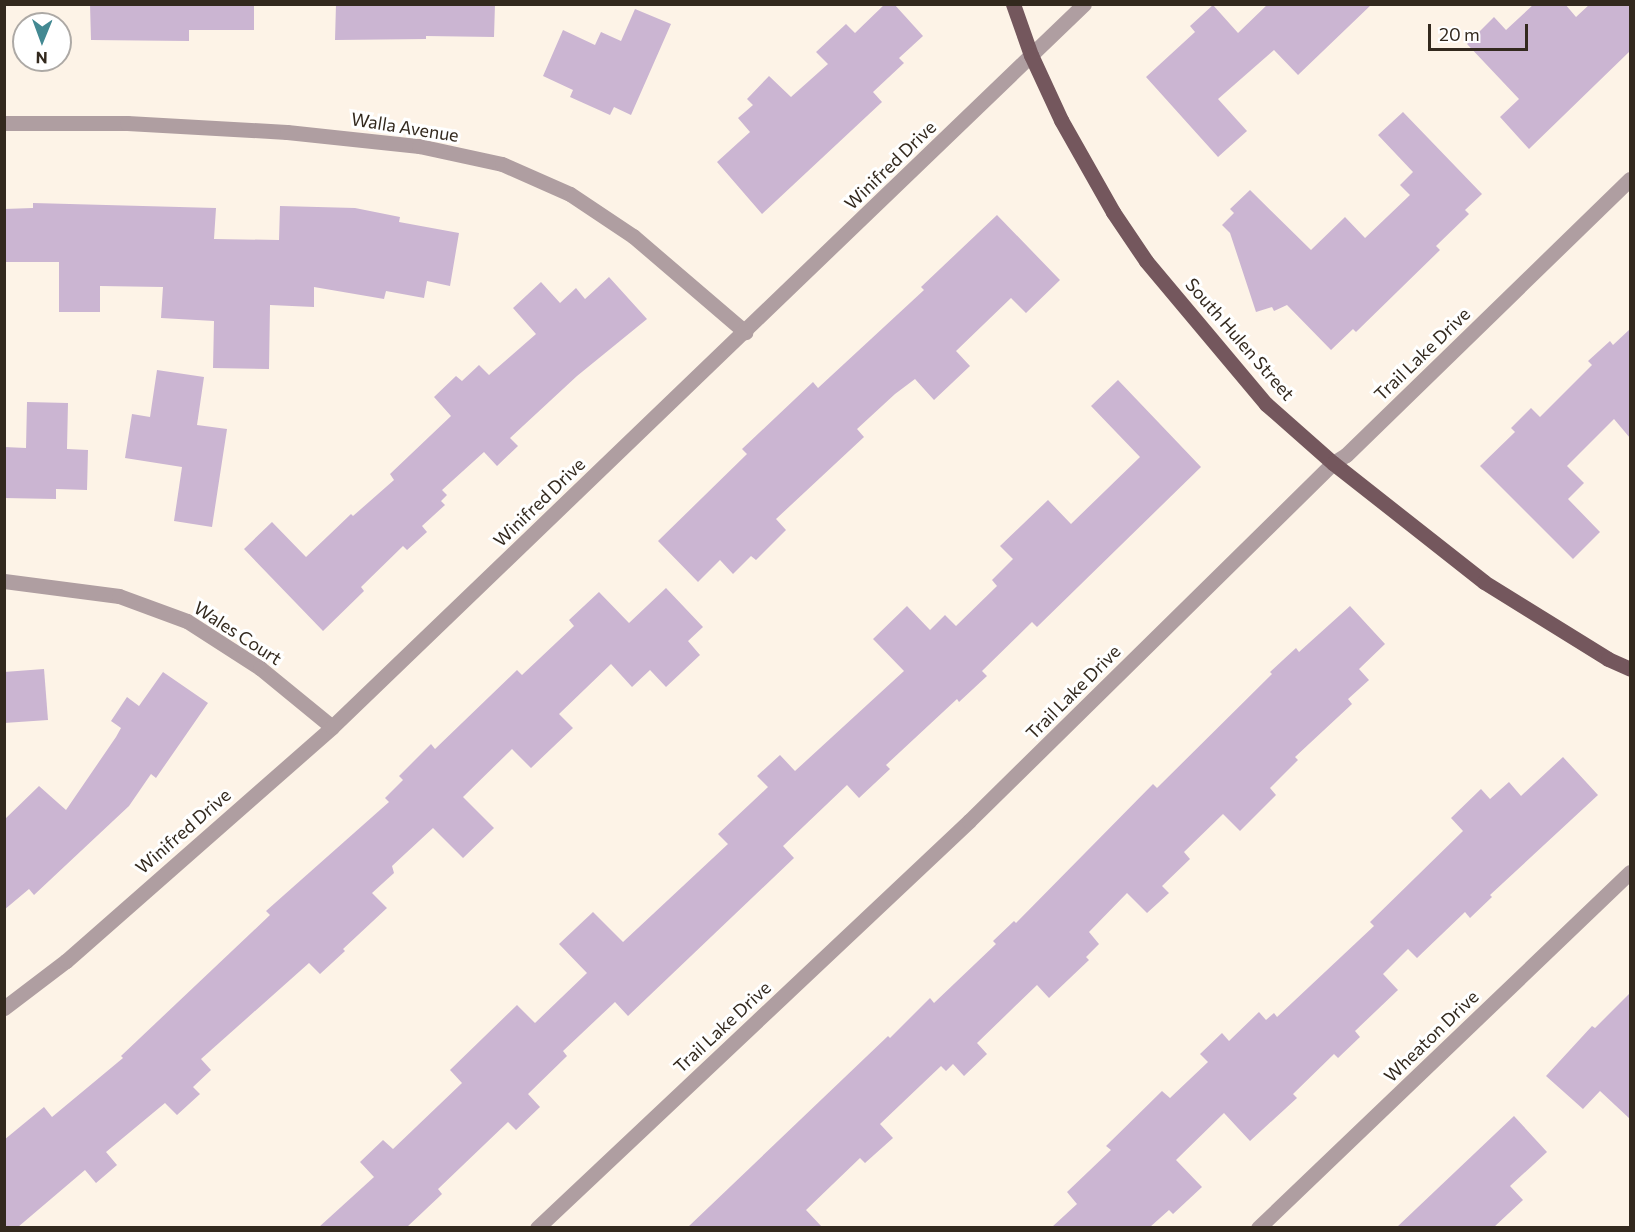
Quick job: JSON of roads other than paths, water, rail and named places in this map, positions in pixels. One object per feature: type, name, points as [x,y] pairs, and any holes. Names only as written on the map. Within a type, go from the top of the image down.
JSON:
[{"type":"main road","name":"South Hulen Street","points":[[1013,4],[1031,56],[1061,120],[1113,212],[1146,261],[1266,404],[1333,463],[1484,582],[1608,659],[1630,669]]},
{"type":"street","name":"Winifred Drive","points":[[4,1008],[66,961],[332,727],[1084,4]]},
{"type":"street","name":"Walla Avenue","points":[[4,123],[127,123],[287,132],[419,146],[502,164],[570,195],[633,236],[745,332]]},
{"type":"street","name":"Trail Lake Drive","points":[[537,1227],[969,821],[1333,463],[1346,455],[1630,179]]},
{"type":"street","name":"Wales Court","points":[[4,581],[119,596],[187,621],[260,668],[332,727]]},
{"type":"street","name":"Wheaton Drive","points":[[1258,1227],[1630,872]]}]
